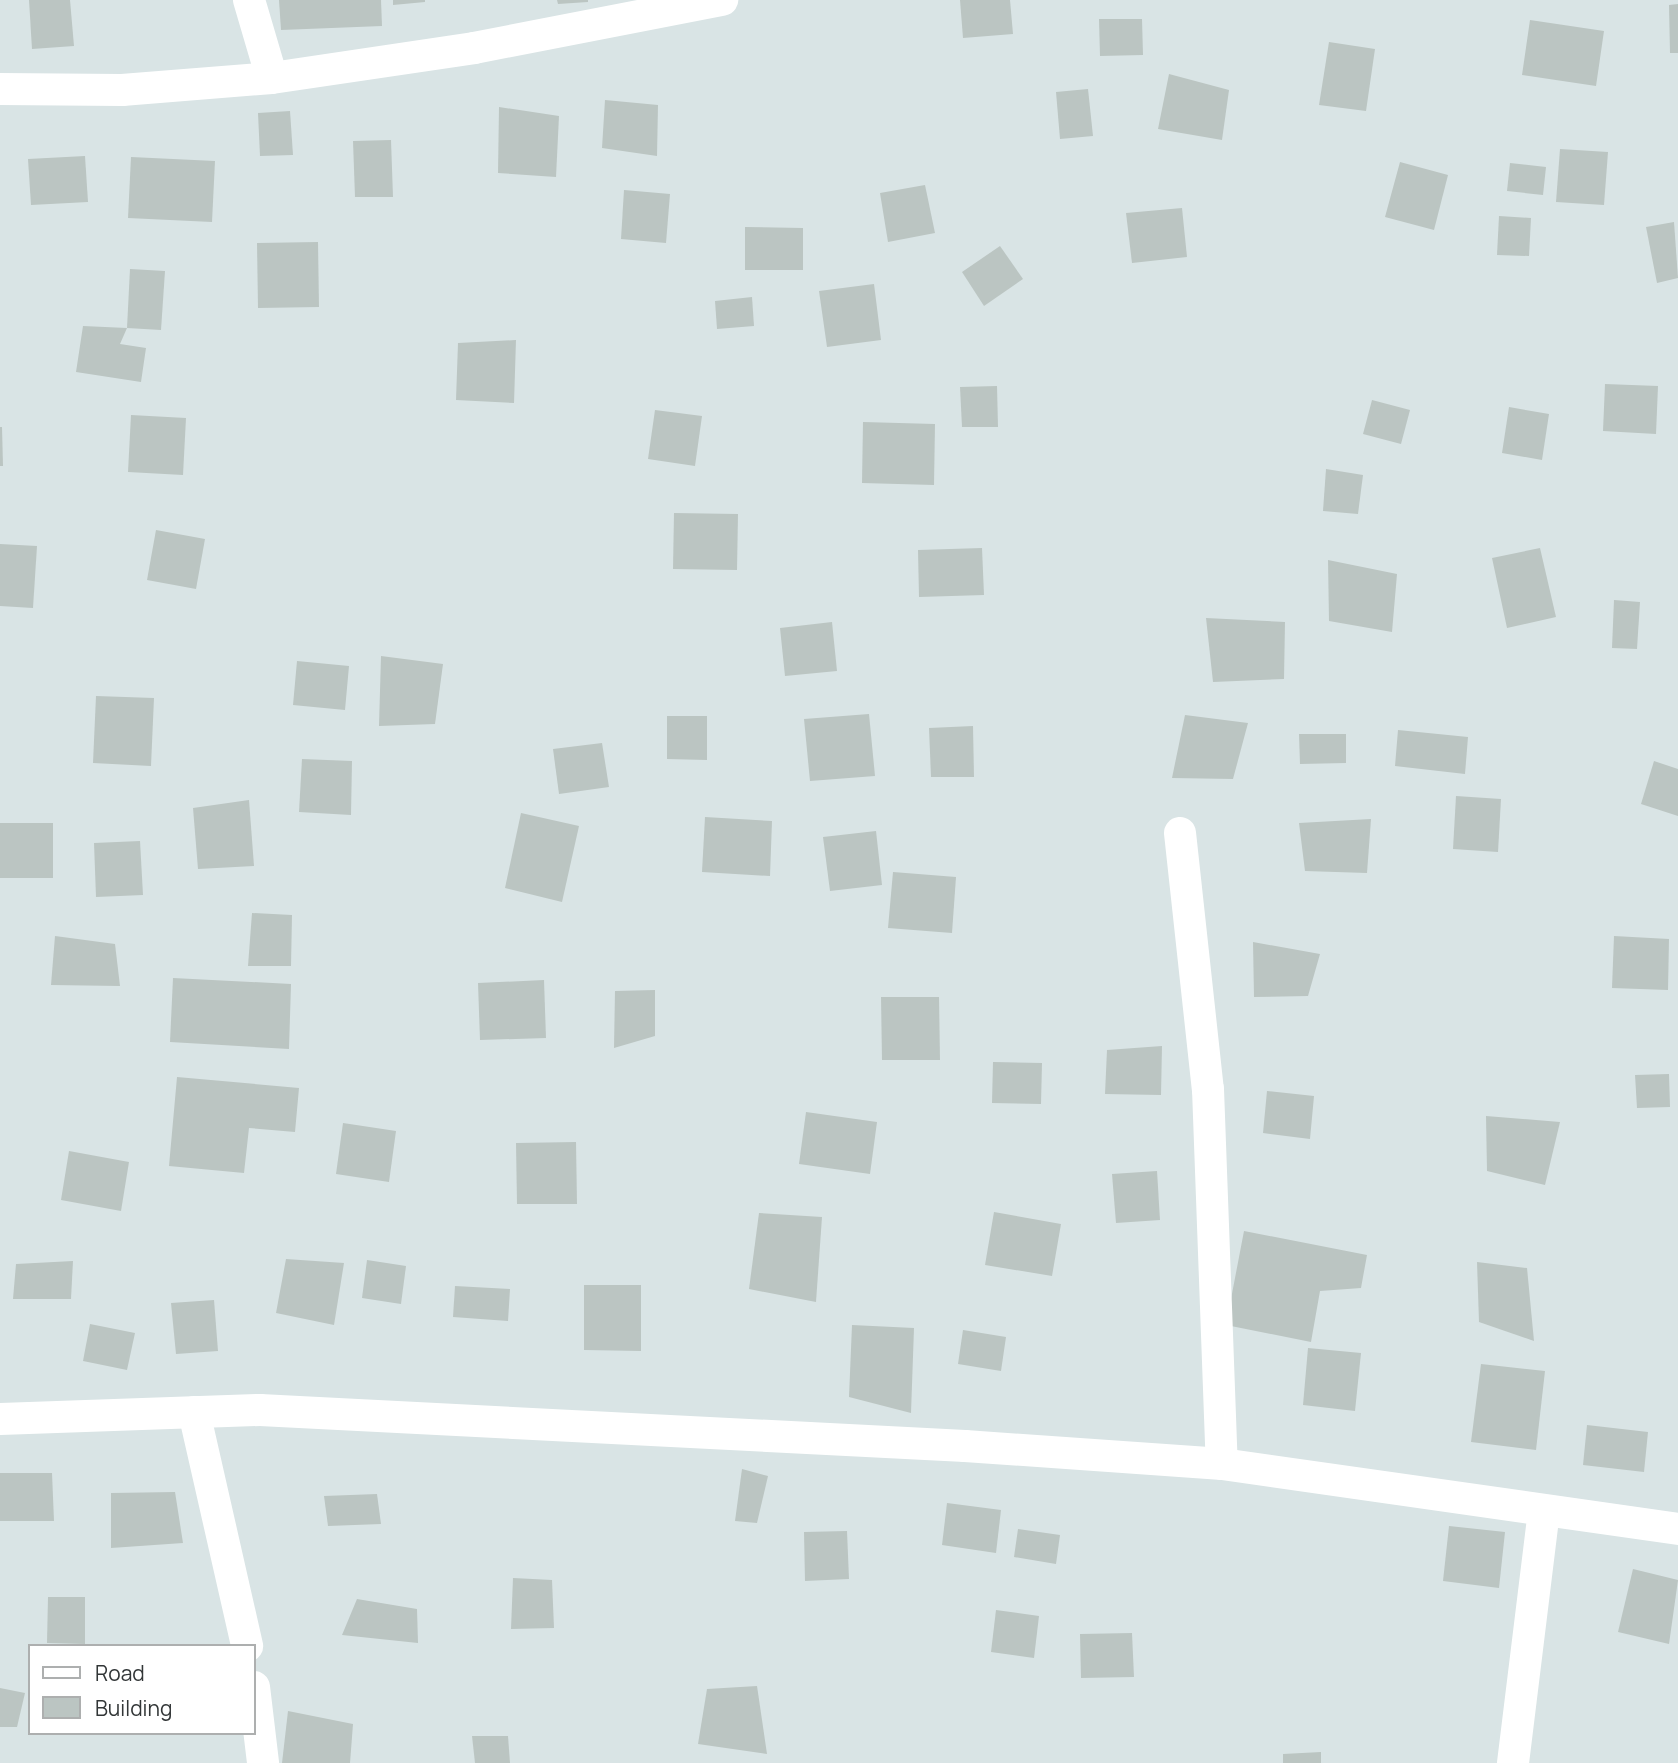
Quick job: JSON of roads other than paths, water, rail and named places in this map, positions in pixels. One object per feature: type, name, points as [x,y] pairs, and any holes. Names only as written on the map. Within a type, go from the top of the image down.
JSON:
[{"type":"street","points":[[250,0],[272,78]]},
{"type":"street","points":[[0,89],[122,90],[272,78],[474,48],[722,0]]},
{"type":"street","points":[[1181,833],[1208,1089],[1222,1464]]},
{"type":"street","points":[[194,1412],[247,1644]]},
{"type":"street","points":[[0,1419],[194,1412],[965,1446],[1222,1464],[1678,1530]]},
{"type":"street","points":[[1513,1763],[1544,1512]]},
{"type":"street","points":[[256,1704],[263,1763]]}]
